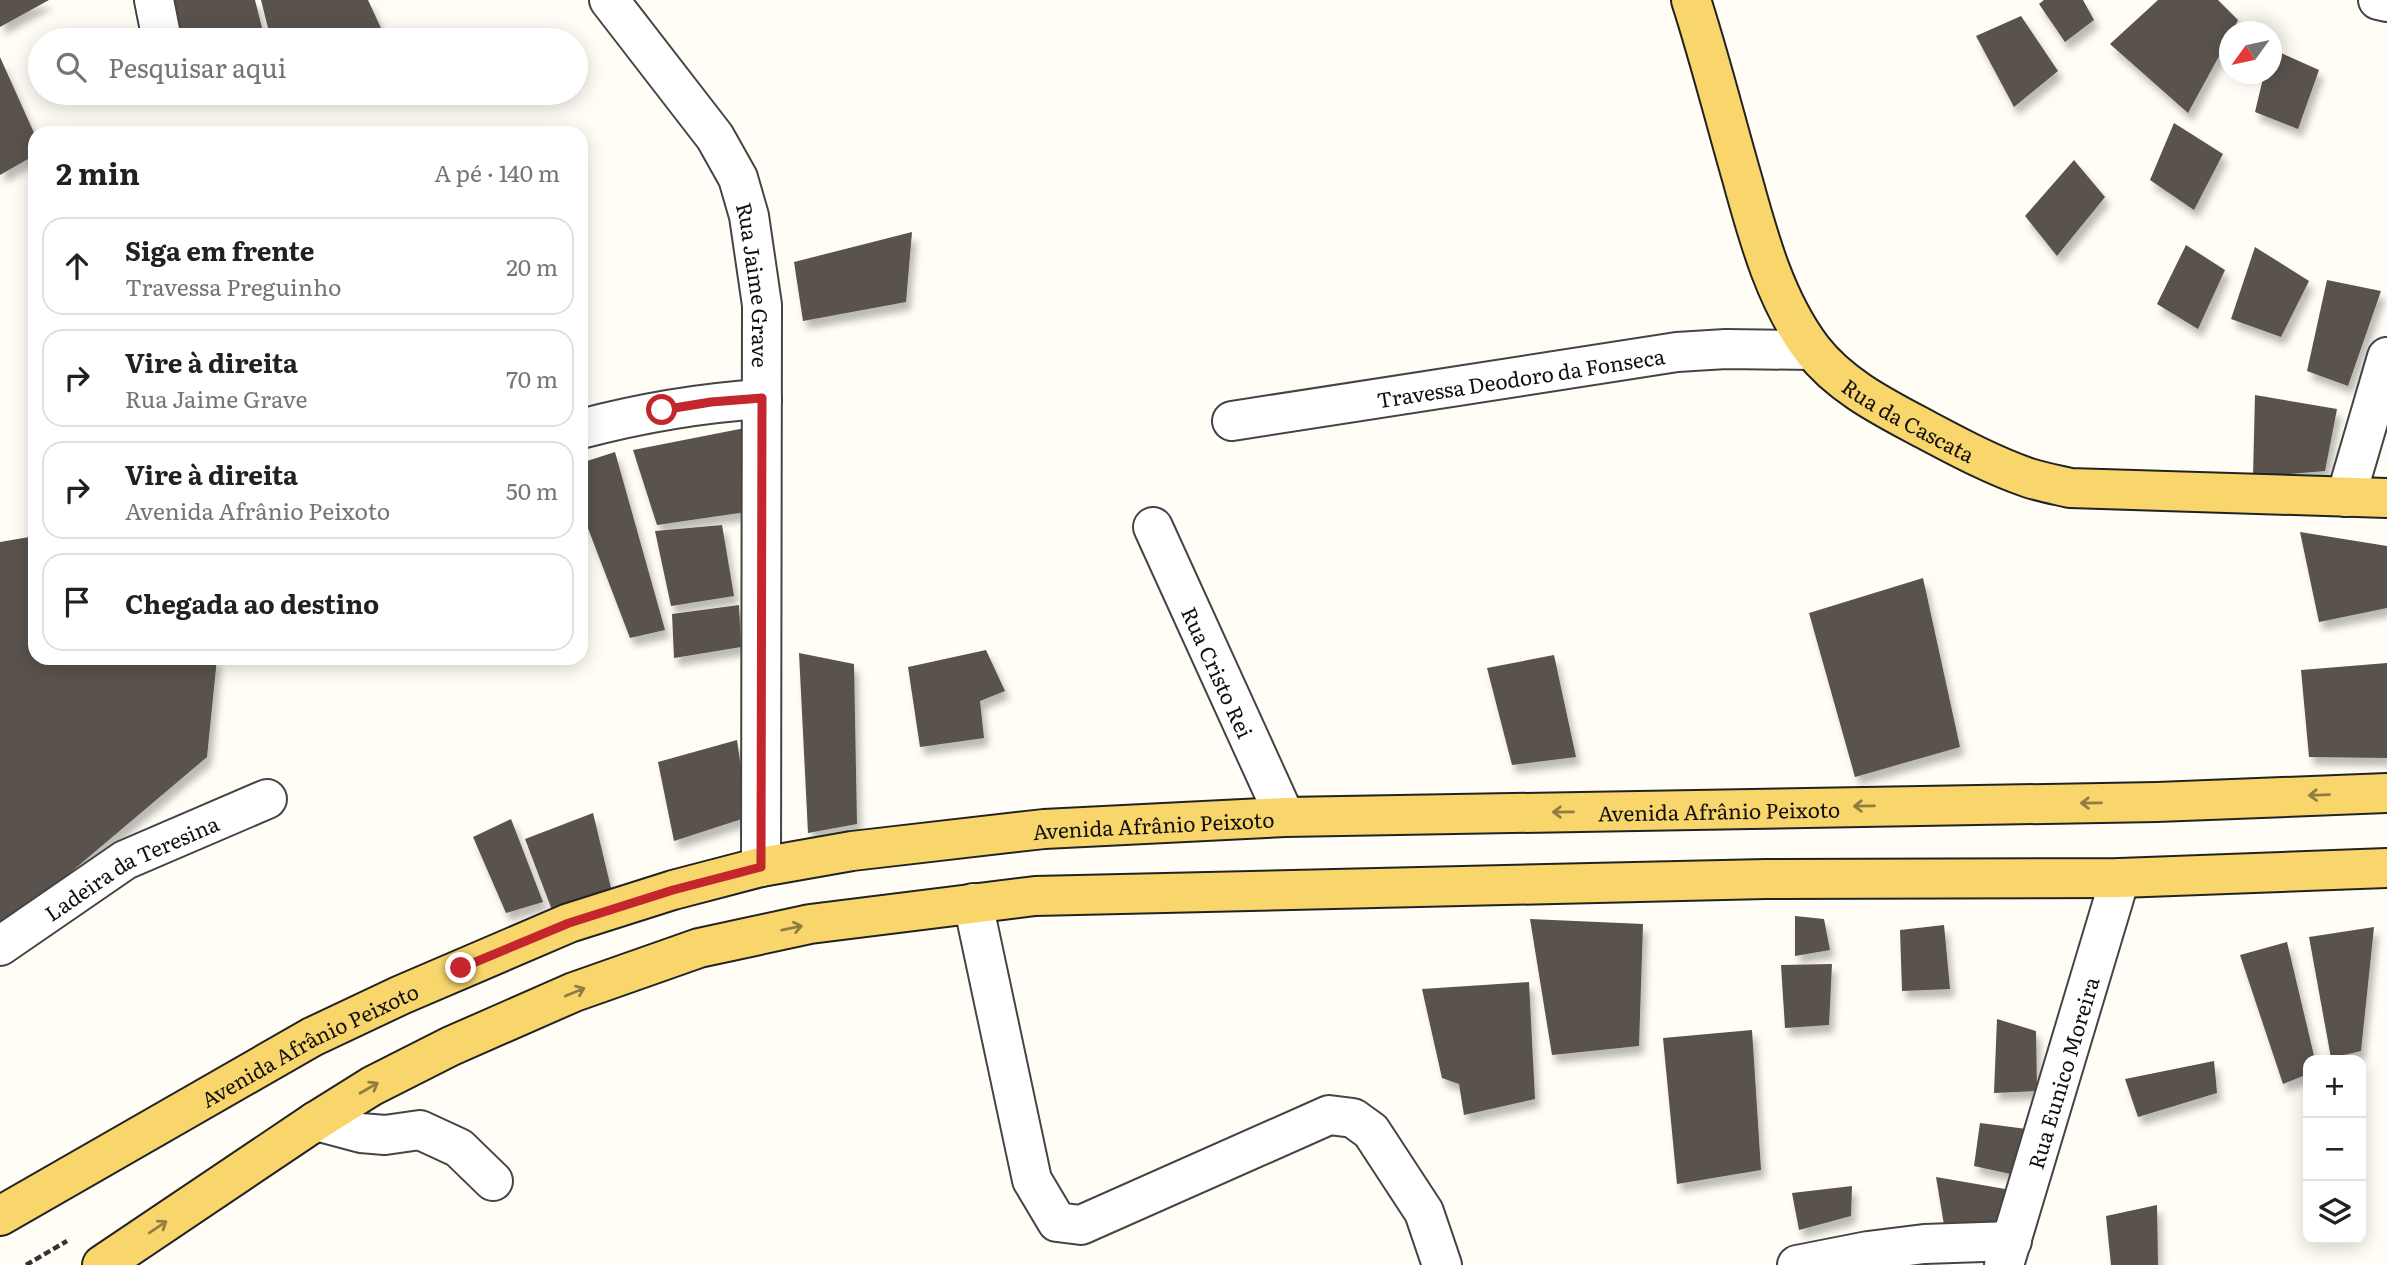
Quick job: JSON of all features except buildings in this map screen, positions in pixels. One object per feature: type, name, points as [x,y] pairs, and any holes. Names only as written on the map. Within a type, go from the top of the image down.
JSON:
[{"type":"main road","name":"Rua da Cascata","points":[[1691,0],[1757,231],[1776,284],[1812,350],[1856,390],[1950,442],[2029,478],[2070,488],[2387,498]]},
{"type":"main road","name":"Avenida Afrânio Peixoto","points":[[0,1216],[312,1037],[401,995],[569,923],[673,890],[761,867],[852,851],[1044,829],[1285,817],[2144,802],[2387,793]]},
{"type":"main road","points":[[102,1265],[316,1121],[372,1086],[451,1046],[574,992],[699,948],[810,924],[1049,895],[1766,879],[2120,878],[2387,868]]},
{"type":"street","name":"Rua Jaime Grave","points":[[609,0],[715,137],[738,178],[749,216],[762,306],[761,867]]},
{"type":"street","points":[[2378,0],[2387,2]]},
{"type":"street","name":"Travessa Deodoro da Fonseca","points":[[1232,421],[1677,352],[1726,349],[1812,350]]},
{"type":"street","points":[[2346,497],[2387,357]]},
{"type":"street","points":[[588,427],[662,410],[711,402],[762,398]]},
{"type":"street","name":"Rua Cristo Rei","points":[[1153,527],[1285,817]]},
{"type":"street","name":"Ladeira da Teresina","points":[[0,946],[125,860],[267,799]]},
{"type":"street","name":"Rua Eunico Moreira","points":[[2008,1253],[2120,878]]},
{"type":"street","points":[[973,903],[1032,1180],[1057,1222],[1082,1225],[1329,1115],[1353,1118],[1371,1132],[1424,1212],[1442,1265]]},
{"type":"street","points":[[316,1121],[361,1133],[385,1135],[420,1130],[459,1148],[493,1181]]},
{"type":"street","points":[[1797,1265],[1868,1251],[1924,1244],[2008,1253]]},
{"type":"route","points":[[461,968],[569,923],[673,890],[761,867],[762,398],[711,402],[662,410]]}]
